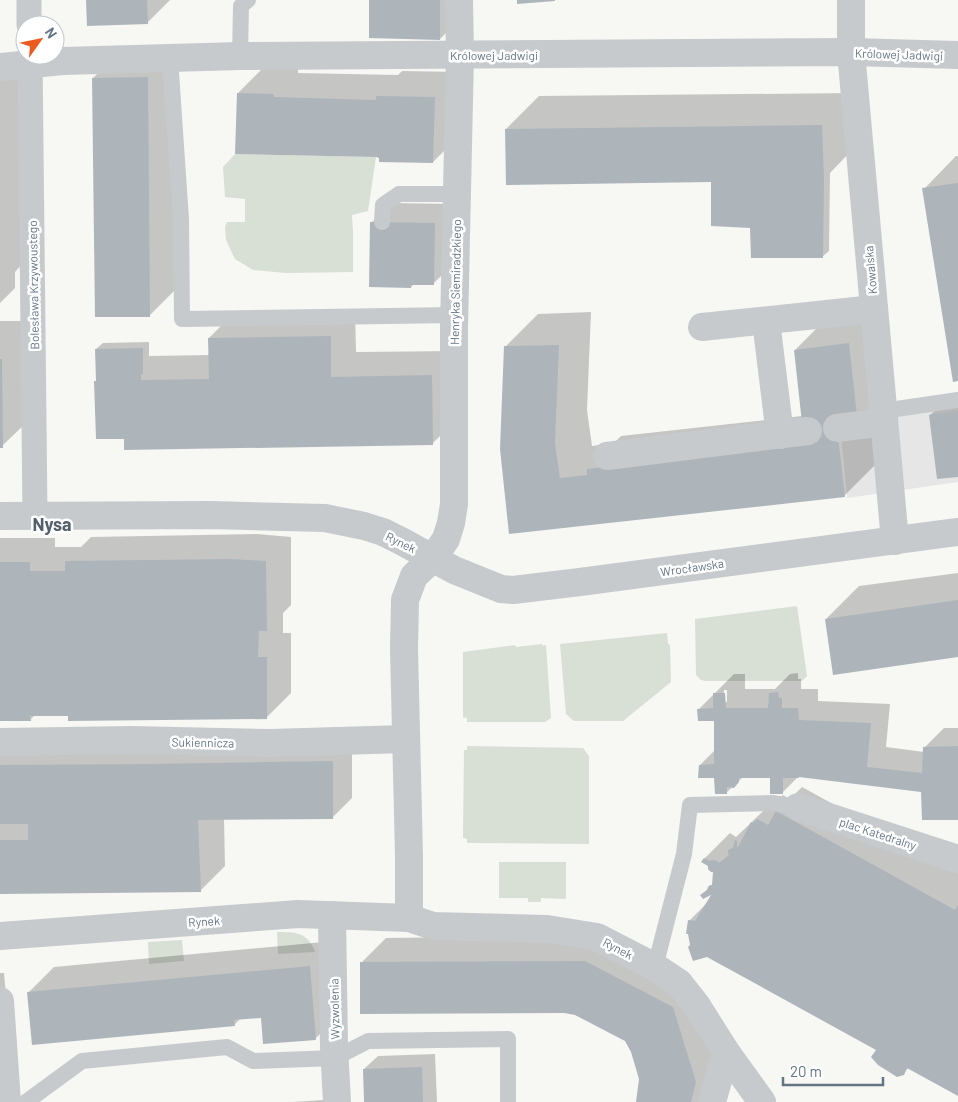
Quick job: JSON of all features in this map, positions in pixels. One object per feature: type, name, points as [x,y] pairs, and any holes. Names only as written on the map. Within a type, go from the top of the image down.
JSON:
[{"type":"street","points":[[29,0],[29,15]]},
{"type":"street","name":"Henryka Siemiradzkiego","points":[[432,558],[446,539],[454,504],[454,315],[460,55],[459,0]]},
{"type":"street","name":"Kowalska","points":[[852,0],[850,52],[895,540]]},
{"type":"street","name":"Królowej Jadwigi","points":[[65,61],[240,56],[850,52],[958,55]]},
{"type":"street","name":"Królowej Jadwigi","points":[[0,67],[15,64]]},
{"type":"street","name":"Bolesława Krzywoustego","points":[[30,65],[35,515]]},
{"type":"street","points":[[702,327],[874,310]]},
{"type":"street","points":[[766,320],[780,435]]},
{"type":"street","points":[[837,428],[883,417]]},
{"type":"street","points":[[607,456],[808,431]]},
{"type":"street","name":"Rynek","points":[[0,516],[325,518],[383,532],[432,558],[414,576],[405,600],[404,648],[409,918]]},
{"type":"street","name":"Wrocławska","points":[[432,558],[477,580],[513,590],[958,532]]},
{"type":"street","name":"Sukiennicza","points":[[0,742],[131,740],[270,743],[406,739]]},
{"type":"street","name":"plac Katedralny","points":[[798,807],[958,859]]},
{"type":"street","name":"Rynek","points":[[0,936],[298,914],[409,918],[433,926],[547,929],[596,937],[680,983],[698,1006],[726,1052],[762,1102]]},
{"type":"street","name":"Wyzwolenia","points":[[332,915],[337,1102]]},
{"type":"street","points":[[0,1001],[13,1098]]},
{"type":"street","points":[[712,1102],[726,1052]]},
{"type":"lane","points":[[240,56],[241,6],[248,0]]},
{"type":"lane","points":[[170,58],[181,219],[182,319],[454,315]]},
{"type":"lane","points":[[382,222],[383,204],[399,194],[457,194]]},
{"type":"lane","points":[[883,417],[958,400]]},
{"type":"lane","points":[[655,968],[684,854],[690,805],[772,803],[798,807]]},
{"type":"lane","points":[[13,1098],[82,1061],[227,1047],[253,1061],[335,1058],[368,1041],[508,1039],[508,1102]]},
{"type":"shaded area","points":[[235,154],[376,157],[368,211],[352,215],[353,272],[286,273],[253,270],[235,259],[226,240],[225,227],[227,222],[245,222],[245,199],[225,197],[223,167]]},
{"type":"shaded area","points":[[958,404],[958,482],[847,498],[840,422]]},
{"type":"shaded area","points":[[797,606],[807,676],[802,681],[706,681],[701,680],[696,675],[695,619]]},
{"type":"shaded area","points":[[667,633],[668,644],[670,645],[671,682],[623,721],[574,721],[566,714],[560,644]]},
{"type":"shaded area","points":[[542,644],[543,646],[546,645],[551,718],[545,722],[467,722],[467,718],[463,717],[463,652],[515,645],[516,647]]},
{"type":"shaded area","points":[[467,746],[583,748],[589,756],[589,844],[467,843],[467,839],[463,838],[464,750],[467,750]]},
{"type":"shaded area","points":[[499,862],[566,862],[566,899],[541,898],[541,902],[528,902],[528,898],[499,898]]},
{"type":"shaded area","points":[[277,932],[290,932],[305,937],[309,940],[315,952],[278,954]]},
{"type":"shaded area","points":[[182,940],[184,961],[149,964],[148,942]]},
{"type":"building","points":[[86,0],[147,0],[148,24],[87,26]]},
{"type":"building","points":[[369,0],[440,0],[440,40],[369,38]]},
{"type":"building","points":[[517,0],[555,0],[555,1],[517,4]]},
{"type":"building","points":[[148,77],[150,317],[95,317],[92,78]]},
{"type":"building","points":[[237,93],[274,94],[274,97],[376,100],[376,96],[435,97],[433,163],[379,162],[379,158],[376,157],[235,154]]},
{"type":"building","points":[[822,125],[824,180],[823,258],[751,258],[750,228],[711,226],[711,182],[506,185],[505,129]]},
{"type":"building","points":[[958,183],[958,381],[953,382],[922,188]]},
{"type":"building","points":[[370,222],[435,223],[434,285],[411,285],[411,288],[369,287]]},
{"type":"building","points":[[331,336],[331,377],[432,375],[433,445],[124,450],[124,439],[96,439],[95,349],[143,348],[143,374],[141,374],[141,380],[209,379],[208,338]]},
{"type":"building","points":[[849,343],[857,416],[836,419],[845,497],[509,534],[500,449],[504,346],[559,345],[555,443],[560,478],[587,475],[587,469],[809,444],[802,423],[794,350]]},
{"type":"building","points":[[0,359],[2,359],[3,448],[0,448]]},
{"type":"building","points":[[958,411],[958,477],[937,479],[929,415]]},
{"type":"building","points":[[231,559],[266,561],[267,631],[259,631],[258,657],[267,657],[267,719],[68,721],[68,716],[30,716],[31,721],[0,721],[0,562],[30,562],[30,571],[65,571],[65,561]]},
{"type":"building","points":[[958,600],[958,657],[833,675],[825,619]]},
{"type":"building","points":[[778,692],[779,698],[782,698],[782,708],[798,708],[799,720],[871,723],[867,767],[922,773],[923,747],[958,746],[958,820],[922,820],[921,792],[799,777],[783,778],[783,794],[770,794],[770,778],[739,778],[739,782],[734,788],[727,787],[727,794],[715,794],[714,778],[698,778],[699,765],[714,764],[714,721],[698,721],[697,709],[713,708],[713,693],[725,693],[726,708],[768,708],[769,693]]},
{"type":"building","points":[[333,761],[333,819],[198,820],[201,892],[0,894],[0,840],[28,840],[28,824],[0,824],[0,765]]},
{"type":"building","points":[[776,811],[955,910],[958,905],[958,1096],[907,1068],[904,1075],[897,1077],[878,1065],[871,1057],[876,1050],[707,957],[693,961],[688,947],[690,945],[688,934],[686,934],[688,920],[695,921],[711,895],[703,899],[700,895],[712,885],[713,872],[701,862],[704,858],[719,863],[729,855],[728,850],[733,848],[735,840],[738,847],[751,822],[753,823],[757,819],[768,825]]},
{"type":"building","points":[[585,961],[673,1007],[696,1082],[691,1102],[636,1102],[639,1079],[631,1052],[625,1041],[575,1015],[564,1013],[360,1014],[360,962]]},
{"type":"building","points":[[310,966],[316,1040],[263,1044],[261,1018],[234,1020],[235,1026],[32,1045],[27,992]]},
{"type":"building","points":[[422,1067],[423,1102],[364,1102],[363,1069]]},
{"type":"district","name":"Nysa","points":[[52,524]]}]
